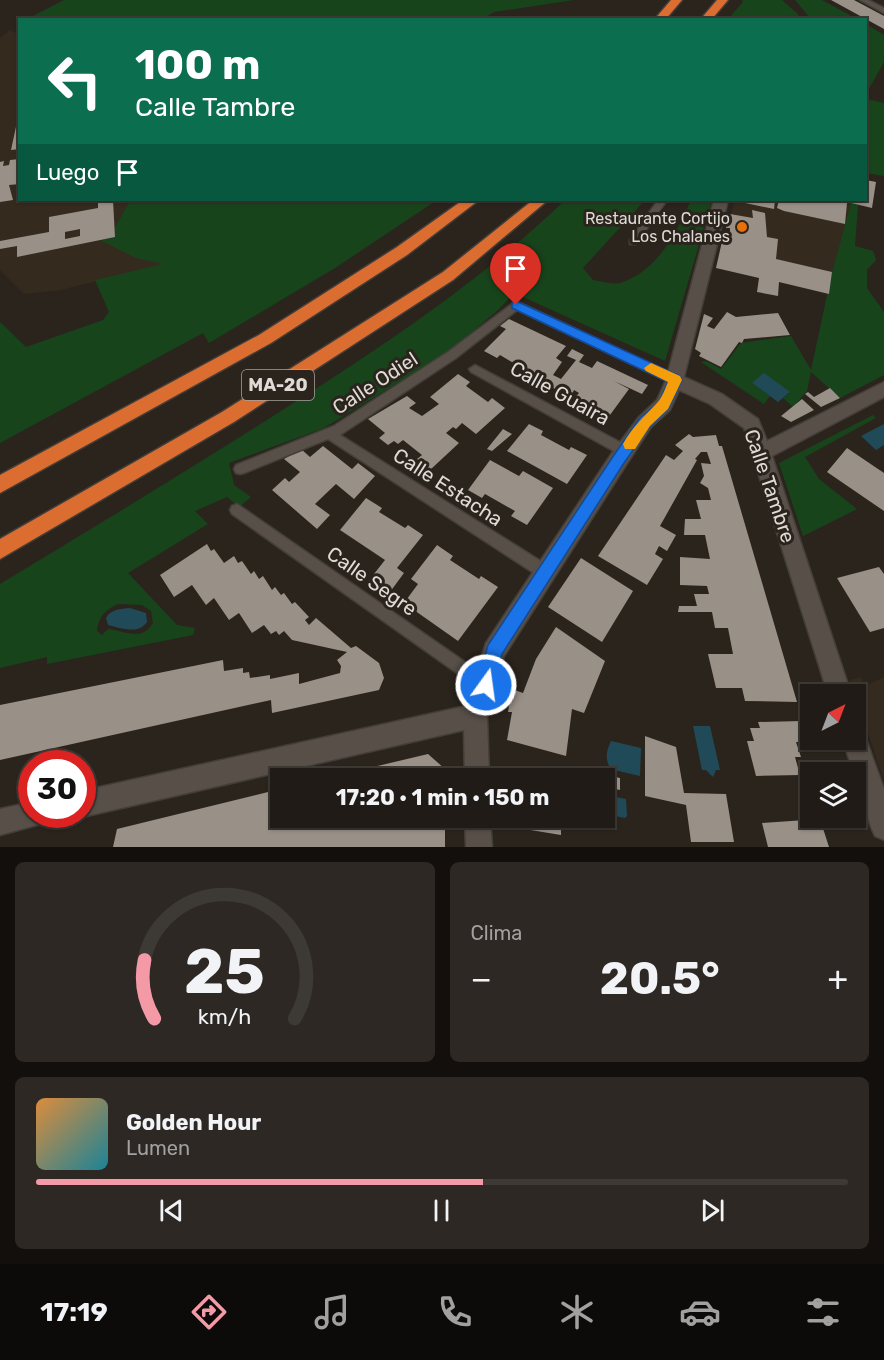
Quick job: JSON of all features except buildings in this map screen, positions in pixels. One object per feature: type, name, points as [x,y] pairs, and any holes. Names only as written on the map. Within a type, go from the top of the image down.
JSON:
[{"type":"highway","points":[[661,18],[678,0]]},
{"type":"highway","points":[[707,18],[723,0]]},
{"type":"highway","name":"MA-20","points":[[0,485],[264,339],[402,251],[471,201]]},
{"type":"highway","name":"MA-20","points":[[0,550],[228,417],[438,282],[540,201]]},
{"type":"street","points":[[477,768],[475,716],[486,685],[494,651],[645,422],[664,405],[675,380],[721,201]]},
{"type":"street","name":"Calle Tambre","points":[[675,380],[716,399],[752,424],[837,684]]},
{"type":"street","points":[[761,453],[884,389]]},
{"type":"street","points":[[96,801],[475,716]]},
{"type":"street","points":[[859,750],[884,827]]},
{"type":"street","points":[[0,822],[18,818]]},
{"type":"street","points":[[478,828],[478,847]]},
{"type":"lane","points":[[863,0],[884,11]]},
{"type":"lane","points":[[633,242],[661,201]]},
{"type":"lane","name":"Calle Tambre","points":[[516,305],[675,380]]},
{"type":"lane","name":"Calle Odiel","points":[[240,469],[329,434],[452,355],[516,305]]},
{"type":"lane","name":"Calle Guaira","points":[[475,369],[625,451]]},
{"type":"lane","name":"Calle Estacha","points":[[329,434],[545,572]]},
{"type":"lane","name":"Calle Segre","points":[[237,510],[486,685]]},
{"type":"shaded area","points":[[10,30],[18,32],[18,201],[129,201],[115,227],[115,237],[101,240],[165,264],[61,290],[24,294],[0,270],[0,38]]},
{"type":"shaded area","points":[[734,201],[852,201],[832,272],[829,294],[716,268],[723,237],[730,238],[730,229],[726,228],[726,223],[730,223]]},
{"type":"shaded area","points":[[861,677],[864,684],[851,684],[850,680]]},
{"type":"shaded area","points":[[884,677],[884,781],[866,728],[866,686]]},
{"type":"green space","points":[[64,0],[574,0],[494,12],[484,18],[29,18]]},
{"type":"green space","points":[[742,0],[782,0],[800,18],[729,18],[743,2]]},
{"type":"green space","points":[[795,0],[822,0],[855,18],[810,18]]},
{"type":"green space","points":[[867,25],[884,35],[884,62],[867,92]]},
{"type":"green space","points":[[867,99],[884,103],[884,176],[867,173]]},
{"type":"green space","points":[[129,201],[436,201],[335,268],[209,343],[203,333],[0,443],[0,322],[26,347],[103,320],[109,312],[95,280],[163,264],[136,258],[100,240],[115,237],[115,227]]},
{"type":"green space","points":[[564,201],[644,201],[583,268],[593,280],[620,283],[645,270],[655,260],[672,238],[691,201],[712,201],[665,361],[514,293],[498,310],[450,351],[324,428],[229,463],[234,485],[251,497],[239,507],[227,497],[195,511],[208,524],[128,573],[177,625],[195,628],[193,635],[47,664],[47,657],[0,668],[0,584],[345,370],[422,318],[496,261]],"holes":[[[118,604],[142,605],[151,611],[153,623],[148,629],[138,634],[108,629],[102,635],[97,631],[106,611]]]},
{"type":"green space","points":[[851,203],[858,205],[855,246],[873,251],[876,260],[867,270],[867,288],[884,312],[884,375],[840,398],[811,372],[807,391],[793,407],[783,398],[790,393],[752,383],[770,396],[764,404],[701,362],[706,361],[721,369],[741,343],[791,336],[811,370],[832,272]]},
{"type":"green space","points":[[873,415],[876,418],[805,457],[819,479],[857,509],[803,536],[779,463]]},
{"type":"water","points":[[764,373],[790,392],[778,402],[752,383]]},
{"type":"water","points":[[884,424],[884,445],[876,450],[861,436]]},
{"type":"water","points":[[130,608],[146,613],[147,622],[143,626],[129,630],[108,625],[106,618],[110,613]]},
{"type":"water","points":[[693,726],[710,726],[720,770],[716,770],[713,777],[706,770],[702,770]]},
{"type":"water","points":[[611,741],[641,748],[640,776],[610,768],[607,761]]},
{"type":"water","points":[[615,797],[626,799],[627,816],[625,818],[615,816]]},
{"type":"slow traffic","points":[[630,444],[645,422],[664,405],[675,380],[651,368]]},
{"type":"place","name":"Restaurante Cortijo Los Chalanes","points":[[742,227]]},
{"type":"route","points":[[486,685],[494,651],[619,459],[645,422],[664,405],[675,380],[516,305]]}]
